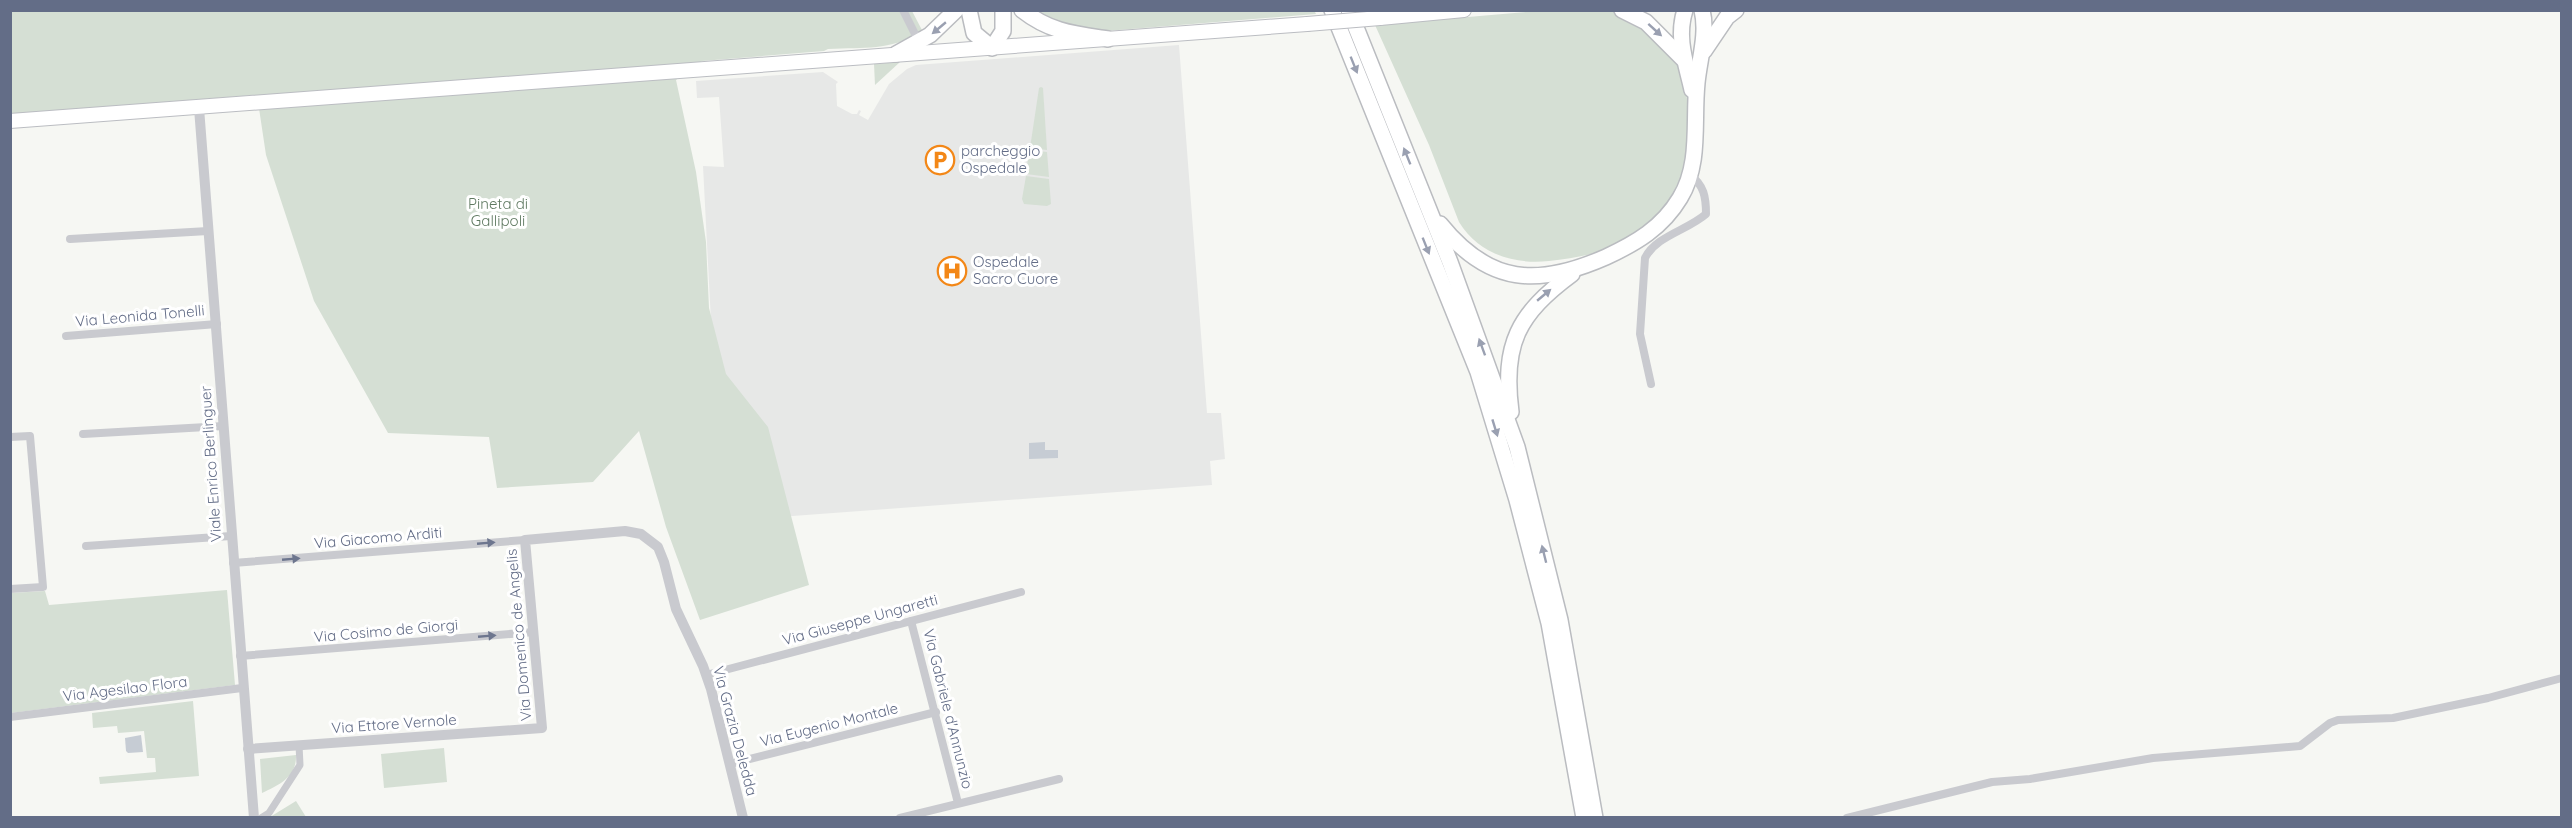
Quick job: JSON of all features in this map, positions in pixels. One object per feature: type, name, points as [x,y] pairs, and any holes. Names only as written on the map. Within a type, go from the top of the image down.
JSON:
[{"type":"highway","points":[[896,54],[919,42],[946,22],[956,10]]},
{"type":"highway","points":[[969,10],[974,33],[992,48],[1003,31],[1003,10]]},
{"type":"highway","points":[[1022,10],[1042,25],[1063,32],[1108,39]]},
{"type":"highway","points":[[1332,10],[1478,372],[1517,500],[1549,623],[1584,818]]},
{"type":"highway","points":[[1349,10],[1450,262],[1517,447],[1560,620],[1595,818]]},
{"type":"highway","points":[[1622,10],[1646,22],[1683,59]]},
{"type":"highway","points":[[1685,10],[1681,37],[1683,59],[1695,105]]},
{"type":"highway","points":[[1517,447],[1508,381],[1509,359],[1514,339],[1536,302],[1577,270],[1643,238],[1680,199],[1690,175],[1695,153],[1695,105],[1702,54],[1702,10]]},
{"type":"highway","points":[[1702,54],[1714,33],[1727,17],[1737,10]]},
{"type":"highway","points":[[1429,210],[1452,239],[1474,258],[1500,271],[1524,277],[1577,270]]},
{"type":"main road","points":[[10,121],[992,48],[1464,10]]},
{"type":"street","points":[[903,10],[919,42]]},
{"type":"street","name":"Viale Enrico Berlinguer","points":[[198,108],[217,324],[242,688],[254,818]]},
{"type":"street","points":[[1651,384],[1640,333],[1645,258],[1648,252],[1661,242],[1706,214],[1704,191],[1698,181],[1690,175]]},
{"type":"street","points":[[70,239],[208,231]]},
{"type":"street","name":"Via Leonida Tonelli","points":[[66,336],[217,324]]},
{"type":"street","points":[[83,434],[224,426]]},
{"type":"street","points":[[10,437],[30,436],[43,587],[10,589]]},
{"type":"street","name":"Via Grazia Deledda","points":[[525,540],[625,531],[649,538],[658,547],[676,609],[706,675],[729,764],[739,817]]},
{"type":"street","points":[[86,546],[231,536]]},
{"type":"street","name":"Via Giacomo Arditi","points":[[233,563],[525,540]]},
{"type":"street","name":"Via Domenico de Angelis","points":[[525,540],[542,728]]},
{"type":"street","name":"Via Giuseppe Ungaretti","points":[[706,675],[1021,592]]},
{"type":"street","name":"Via Gabriele d'Annunzio","points":[[911,621],[958,803]]},
{"type":"street","name":"Via Cosimo de Giorgi","points":[[240,656],[534,632]]},
{"type":"street","points":[[1847,818],[1992,782],[2030,779],[2153,758],[2300,746],[2330,723],[2338,720],[2393,718],[2488,698],[2562,678]]},
{"type":"street","name":"Via Agesilao Flora","points":[[10,717],[242,688]]},
{"type":"street","name":"Via Eugenio Montale","points":[[729,764],[936,712]]},
{"type":"street","name":"Via Ettore Vernole","points":[[248,749],[542,728]]},
{"type":"street","points":[[261,818],[269,813],[300,765],[299,745]]},
{"type":"street","points":[[900,818],[1059,779]]},
{"type":"shaded area","name":"Ospedale Sacro Cuore","points":[[1179,45],[1207,413],[1221,413],[1225,459],[1210,461],[1212,485],[725,521],[719,477],[703,166],[724,167],[719,97],[697,98],[696,81],[823,72],[838,82],[836,84],[837,106],[852,114],[857,114],[859,110],[861,111],[859,115],[868,120],[889,84],[907,69],[916,65]]},
{"type":"shaded area","points":[[1045,442],[1045,450],[1058,450],[1058,458],[1029,459],[1029,443]]},
{"type":"shaded area","points":[[141,735],[143,752],[128,753],[125,738]]},
{"type":"green space","points":[[1314,10],[1316,14],[1106,31],[1067,27],[1051,22],[1031,11]]},
{"type":"green space","points":[[1548,10],[1603,10],[1624,15],[1637,22],[1664,48],[1682,72],[1687,95],[1689,135],[1678,185],[1659,214],[1628,241],[1610,249],[1579,257],[1536,262],[1522,261],[1498,255],[1486,249],[1467,233],[1459,222],[1429,145],[1375,25]]},
{"type":"green space","name":"Pineta di Gallipoli","points":[[11,11],[912,11],[923,32],[898,42],[876,47],[828,49],[702,61],[676,80],[696,172],[706,242],[709,308],[726,374],[768,427],[809,585],[700,620],[666,527],[639,431],[593,482],[497,488],[489,437],[388,433],[314,301],[266,155],[257,95],[11,114]]},
{"type":"green space","points":[[900,62],[875,85],[874,64]]},
{"type":"green space","points":[[1041,87],[1043,88],[1047,150],[1030,148]]},
{"type":"green space","points":[[1029,150],[1047,152],[1049,177],[1026,174]]},
{"type":"green space","points":[[1026,176],[1049,179],[1051,204],[1047,206],[1024,204],[1022,199]]},
{"type":"green space","points":[[227,590],[235,685],[11,713],[11,593],[45,591],[49,605]]},
{"type":"green space","points":[[193,701],[199,776],[100,784],[99,777],[156,772],[155,758],[147,758],[144,731],[118,733],[117,726],[93,728],[92,713]]},
{"type":"green space","points":[[444,748],[447,782],[384,788],[381,754]]},
{"type":"green space","points":[[296,755],[296,763],[290,775],[262,793],[260,759]]},
{"type":"green space","points":[[296,801],[306,817],[270,817]]},
{"type":"place","name":"parcheggio Ospedale","points":[[940,160]]},
{"type":"place","name":"Ospedale Sacro Cuore","points":[[952,271]]}]
